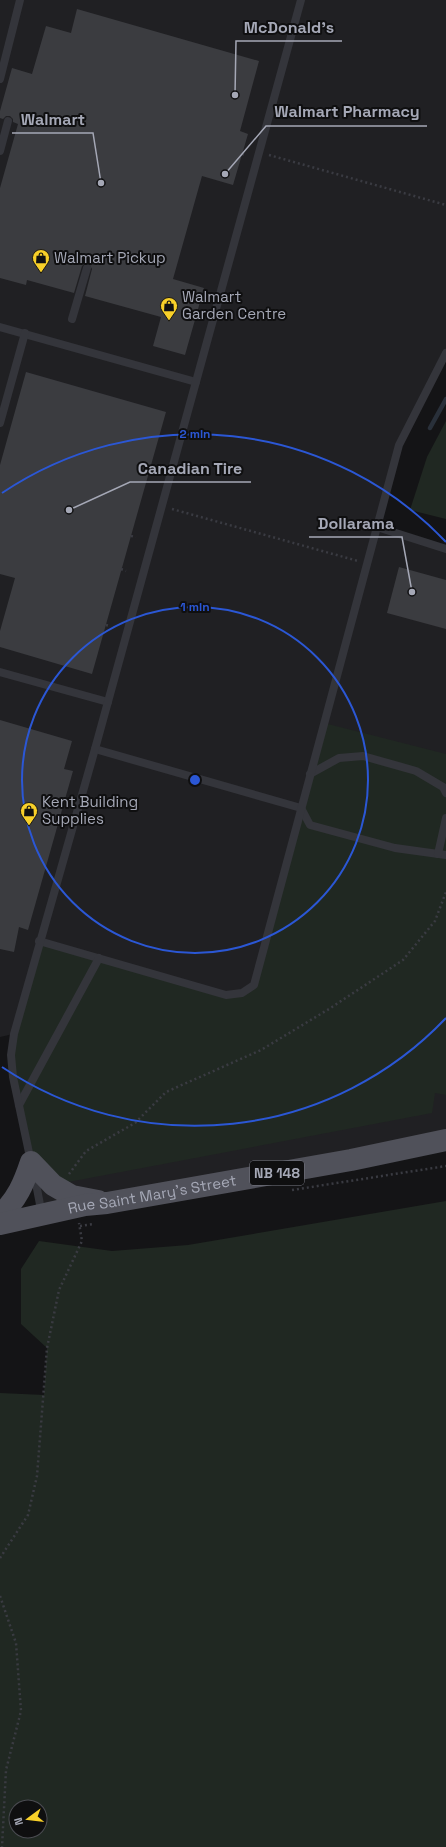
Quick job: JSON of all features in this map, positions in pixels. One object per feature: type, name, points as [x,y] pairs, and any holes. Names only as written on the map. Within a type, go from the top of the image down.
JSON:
[{"type":"main road","name":"Rue Saint Mary's Street","points":[[0,1224],[42,1216],[85,1205],[107,1203],[351,1160],[446,1140]]},
{"type":"main road","points":[[0,1215],[8,1208],[21,1190],[31,1162],[53,1185],[72,1196],[107,1203]]},
{"type":"lane","points":[[0,79],[20,0]]},
{"type":"lane","points":[[42,1216],[11,1055],[14,1034],[163,506],[301,0]]},
{"type":"lane","points":[[0,152],[8,121]]},
{"type":"lane","points":[[72,319],[87,268]]},
{"type":"lane","points":[[0,326],[196,382]]},
{"type":"lane","points":[[0,423],[25,333]]},
{"type":"lane","points":[[39,941],[226,995],[242,993],[254,985],[376,526],[399,445],[446,353]]},
{"type":"lane","points":[[376,526],[446,549]]},
{"type":"lane","points":[[0,672],[108,702]]},
{"type":"lane","points":[[95,749],[301,808],[310,825],[395,848],[442,854],[446,818]]},
{"type":"lane","points":[[310,774],[339,758],[363,756],[416,771],[444,786],[446,793]]},
{"type":"lane","points":[[20,1105],[99,958]]},
{"type":"path","points":[[259,152],[446,205]]},
{"type":"path","points":[[163,506],[367,564]]},
{"type":"path","points":[[131,536],[136,537]]},
{"type":"path","points":[[122,569],[126,571]]},
{"type":"path","points":[[106,625],[110,626]]},
{"type":"path","points":[[0,1596],[16,1643],[21,1711],[6,1770],[2,1847]]},
{"type":"shaded area","points":[[0,0],[446,0],[446,353],[399,445],[377,526],[446,549],[446,1140],[42,1216],[13,1034],[0,1037]]},
{"type":"shaded area","points":[[446,421],[446,519],[410,510],[427,457]]},
{"type":"shaded area","points":[[324,723],[446,754],[446,1095],[435,1093],[432,1113],[63,1183],[31,1162],[13,1077],[14,1034],[39,941],[226,995],[253,985]]},
{"type":"shaded area","points":[[446,1201],[446,1847],[0,1847],[0,1393],[44,1395],[47,1348],[21,1324],[21,1269],[39,1241],[112,1251],[188,1245]]},
{"type":"building","points":[[77,9],[259,61],[240,131],[248,134],[233,185],[202,176],[173,279],[204,288],[185,355],[153,346],[161,317],[85,296],[92,269],[89,263],[85,263],[82,266],[74,293],[27,280],[26,285],[0,278],[0,188],[18,124],[13,122],[13,119],[10,116],[6,116],[3,119],[0,118],[0,111],[12,68],[32,74],[46,26],[71,33]]},
{"type":"building","points":[[26,372],[166,412],[92,674],[0,647],[0,631],[15,578],[0,574],[0,465]]},
{"type":"building","points":[[399,567],[446,580],[446,629],[387,613]]},
{"type":"building","name":"Kent Building Supplies","points":[[0,720],[72,741],[64,769],[73,771],[28,930],[19,927],[14,952],[0,949]]},
{"type":"waterway","points":[[430,428],[446,399]]},
{"type":"place","name":"McDonald's","points":[[235,95]]},
{"type":"place","name":"Walmart Pharmacy","points":[[225,174]]},
{"type":"place","name":"Walmart","points":[[101,183]]},
{"type":"place","name":"Walmart Pickup","points":[[41,273]]},
{"type":"place","name":"Walmart Garden Centre","points":[[169,321]]},
{"type":"place","name":"Canadian Tire","points":[[69,510]]},
{"type":"place","name":"Dollarama","points":[[412,592]]},
{"type":"place","name":"Kent Building Supplies","points":[[29,826]]}]
